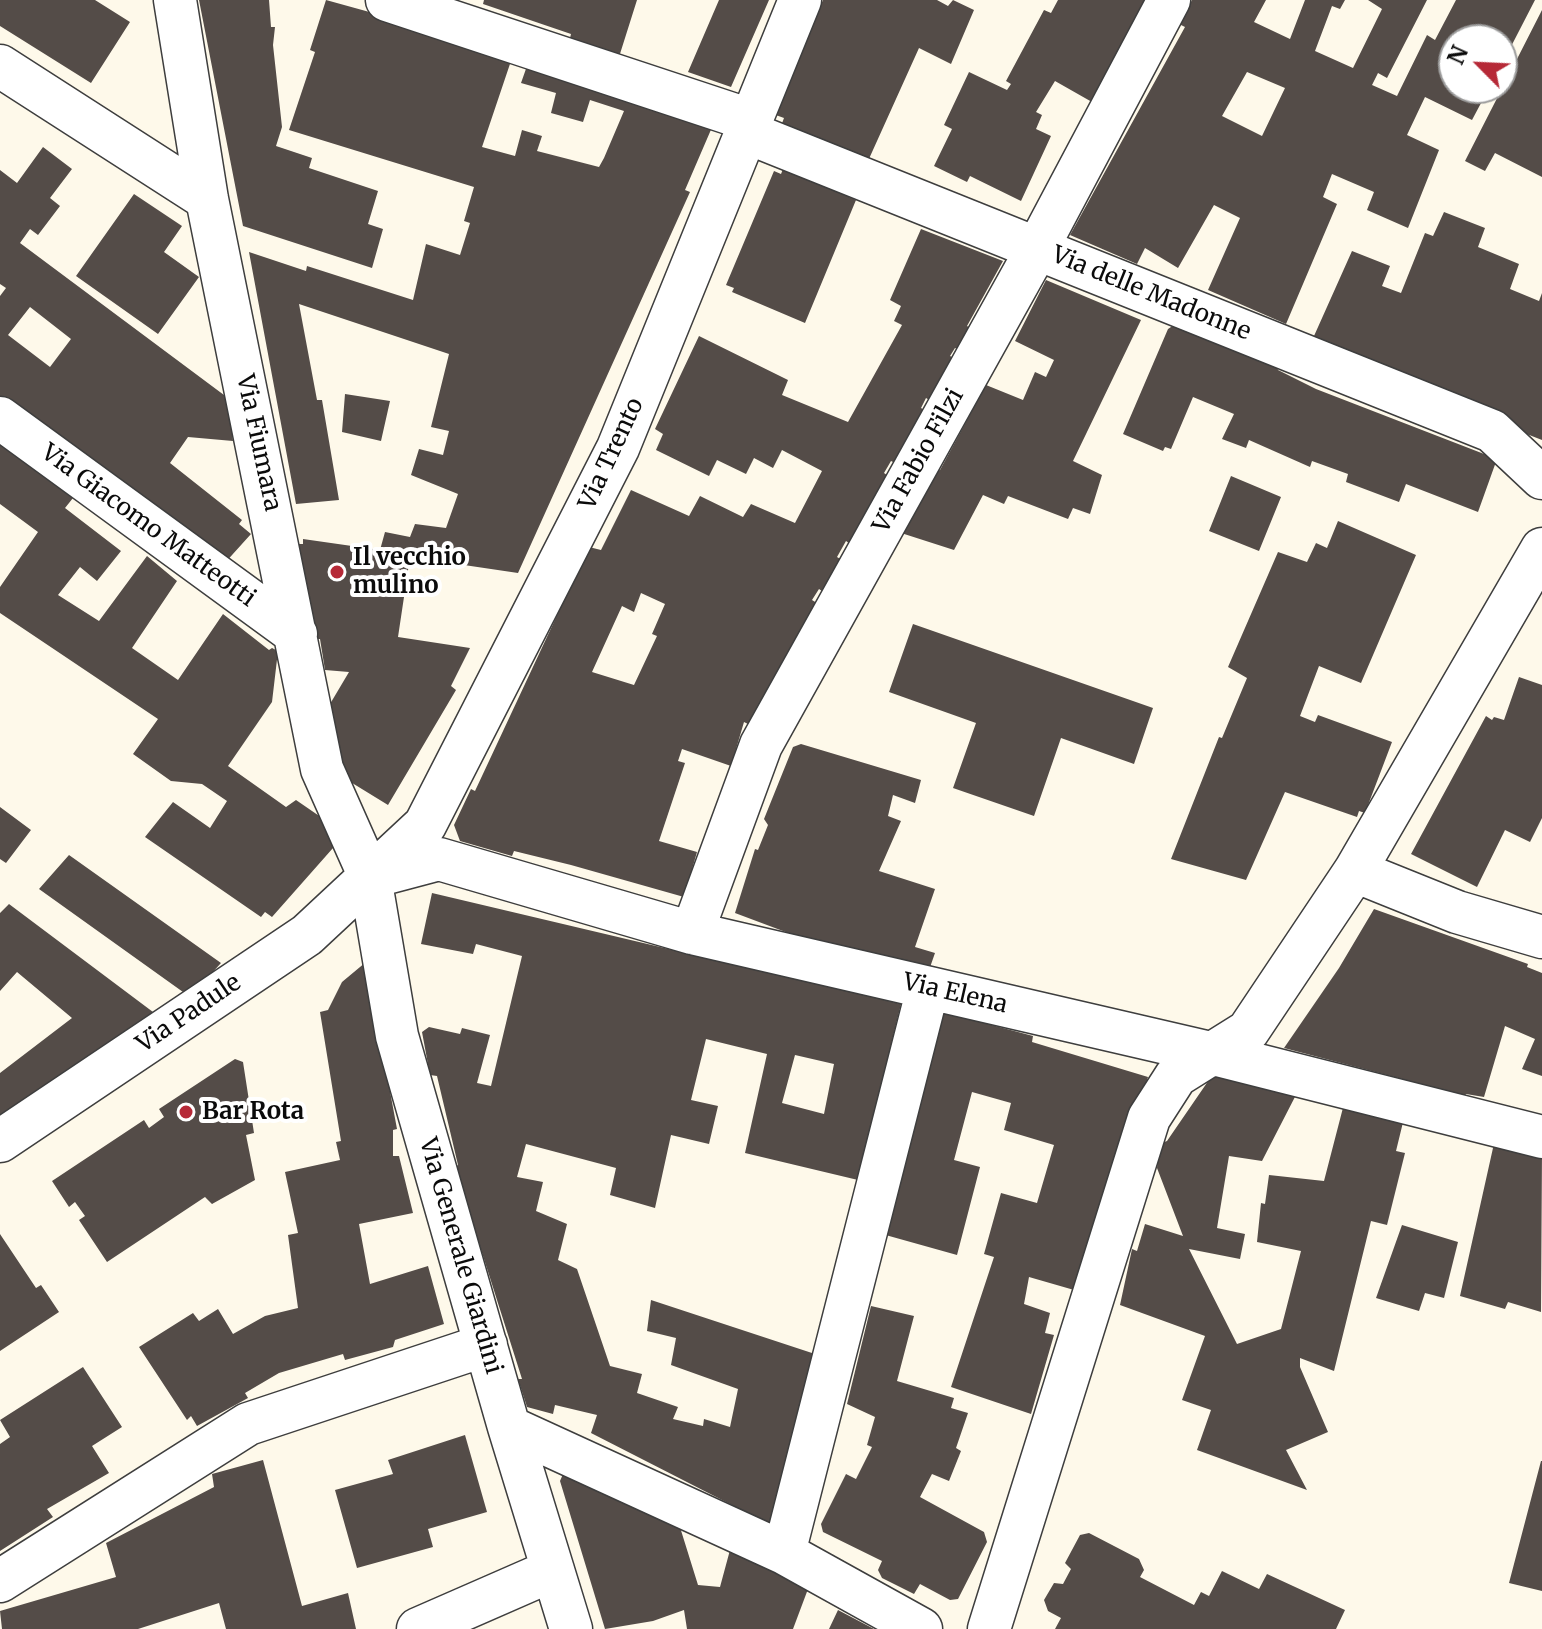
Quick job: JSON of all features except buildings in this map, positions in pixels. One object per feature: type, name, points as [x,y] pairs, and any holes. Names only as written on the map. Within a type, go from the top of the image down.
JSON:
[{"type":"street","name":"Via Fiumara","points":[[175,0],[207,199],[322,769],[370,877]]},
{"type":"street","name":"Via delle Madonne","points":[[387,0],[748,126],[1037,249],[1492,431],[1542,478]]},
{"type":"street","name":"Via Trento","points":[[370,877],[425,825],[618,448],[800,0]]},
{"type":"street","name":"Via Fabio Filzi","points":[[692,933],[761,745],[1037,249],[1169,0]]},
{"type":"street","points":[[0,66],[207,199]]},
{"type":"street","name":"Via Giacomo Matteotti","points":[[0,418],[296,634]]},
{"type":"street","points":[[989,1629],[1149,1118],[1176,1076],[1248,1031],[1355,871],[1542,549]]},
{"type":"street","name":"Via Elena","points":[[370,877],[439,859],[692,933],[1210,1053],[1542,1137]]},
{"type":"street","points":[[1355,871],[1457,912],[1542,937]]},
{"type":"street","name":"Via Padule","points":[[0,1141],[307,935],[370,877]]},
{"type":"street","name":"Via Generale Giardini","points":[[370,877],[397,1036],[509,1427],[571,1629]]},
{"type":"street","points":[[784,1553],[928,988]]},
{"type":"street","points":[[0,1581],[248,1424],[486,1345]]},
{"type":"street","points":[[509,1427],[784,1553],[921,1629]]},
{"type":"street","points":[[418,1629],[553,1570]]},
{"type":"place","name":"Il vecchio mulino","points":[[337,572]]},
{"type":"place","name":"Bar Rota","points":[[186,1112]]}]
